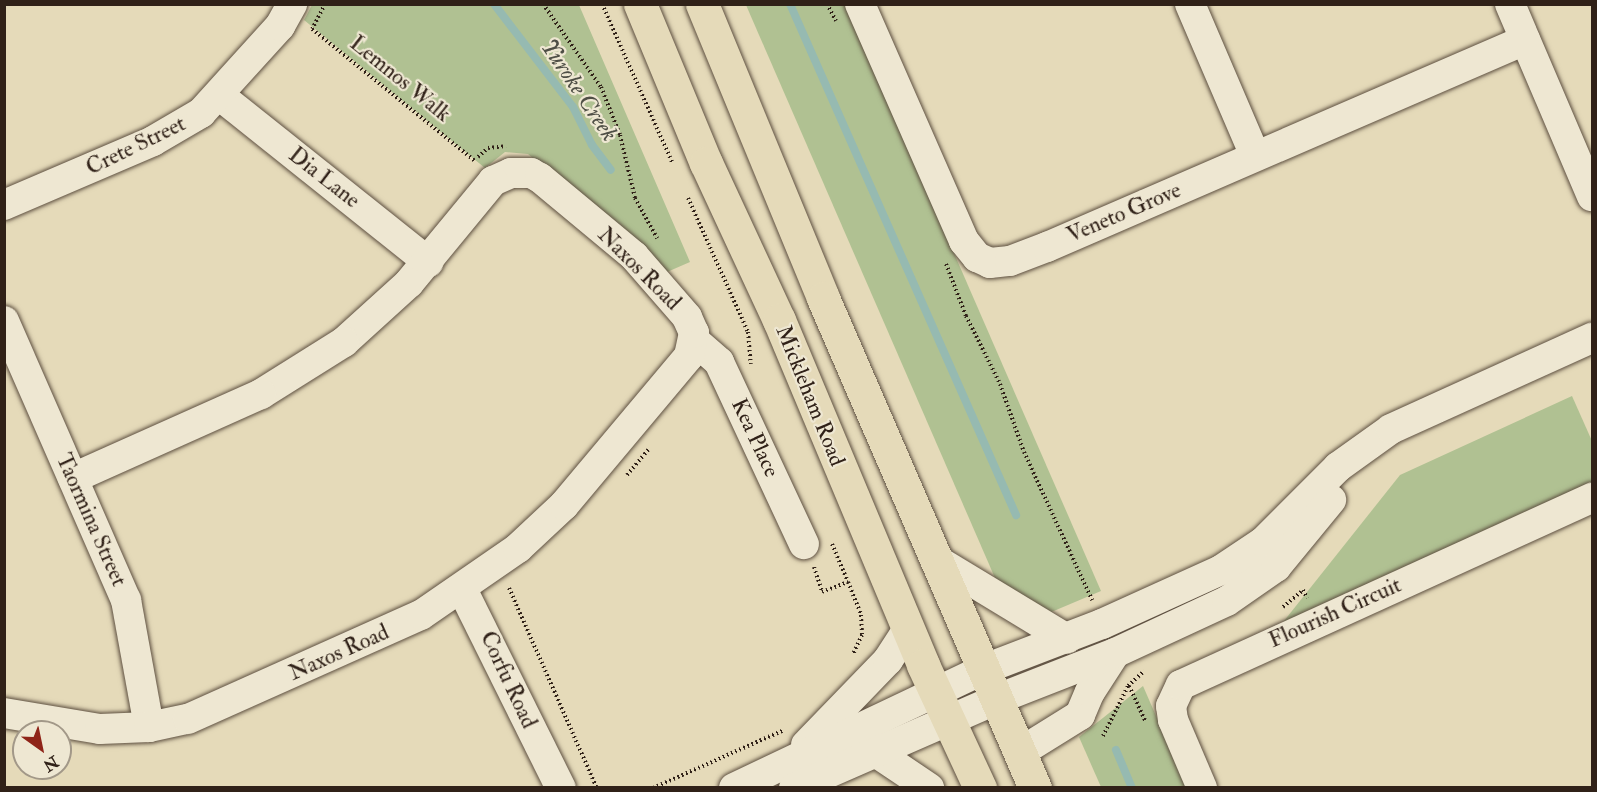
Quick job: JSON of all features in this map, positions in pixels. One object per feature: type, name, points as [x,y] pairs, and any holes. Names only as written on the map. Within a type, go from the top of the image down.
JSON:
[{"type":"main road","name":"Mickleham Road","points":[[640,4],[706,163],[779,320],[908,629],[980,788]]},
{"type":"main road","points":[[702,4],[982,670],[1035,788]]},
{"type":"street","name":"Crete Street","points":[[4,205],[179,128],[219,95],[280,26],[292,4]]},
{"type":"street","name":"Veneto Grove","points":[[860,4],[964,241],[983,261],[999,263],[1027,255],[1525,40]]},
{"type":"street","points":[[1190,4],[1255,156]]},
{"type":"street","points":[[1510,4],[1593,196]]},
{"type":"street","name":"Dia Lane","points":[[219,95],[428,262]]},
{"type":"street","name":"Naxos Road","points":[[4,713],[100,729],[148,728],[188,719],[225,705],[395,628],[462,589],[504,558],[564,506],[689,356],[695,341],[692,325],[658,281],[531,173],[511,173],[493,181],[428,262],[378,313],[301,371],[251,398],[73,478]]},
{"type":"street","name":"Taormina Street","points":[[4,321],[126,600],[148,728]]},
{"type":"street","points":[[794,788],[877,753],[942,707],[982,670],[1067,639],[1194,584],[1245,555],[1294,515],[1338,467],[1365,446],[1413,418],[1593,338]]},
{"type":"street","name":"Kea Place","points":[[695,341],[719,362],[816,538]]},
{"type":"street","points":[[734,788],[796,756],[942,707],[995,700],[1115,653],[1227,601],[1276,567],[1316,520],[1365,446]]},
{"type":"street","name":"Flourish Circuit","points":[[1202,788],[1173,720],[1171,706],[1181,685],[1593,498]]},
{"type":"street","points":[[935,559],[1067,639]]},
{"type":"street","name":"Corfu Road","points":[[462,589],[488,636],[555,783]]},
{"type":"street","points":[[796,756],[888,660],[908,629]]},
{"type":"street","points":[[1019,753],[1080,715],[1089,692],[1115,653]]},
{"type":"street","points":[[877,753],[929,788]]},
{"type":"path","name":"Lemnos Walk","points":[[325,4],[319,21],[312,29],[475,161],[468,170]]},
{"type":"path","points":[[543,4],[601,87],[620,135],[635,198]]},
{"type":"path","points":[[602,4],[675,168]]},
{"type":"path","points":[[827,4],[839,27]]},
{"type":"path","points":[[685,190],[748,332],[752,374]]},
{"type":"path","points":[[944,260],[966,316],[1000,384],[1024,452],[1094,604]]},
{"type":"path","points":[[626,477],[653,445]]},
{"type":"path","points":[[816,538],[848,582]]},
{"type":"path","points":[[504,558],[521,579],[508,589],[597,788]]},
{"type":"path","points":[[1103,736],[1128,686]]},
{"type":"path","points":[[652,788],[795,725]]},
{"type":"green space","points":[[312,5],[579,5],[690,262],[667,272],[528,154],[505,152],[485,168],[304,20]]},
{"type":"green space","points":[[746,5],[846,5],[1101,591],[1049,613],[1005,601]]},
{"type":"green space","points":[[1572,396],[1592,441],[1592,486],[1280,626],[1400,475]]},
{"type":"green space","points":[[1143,686],[1187,787],[1101,787],[1079,737]]},
{"type":"waterway","name":"Yuroke Creek","points":[[494,4],[573,107],[592,145],[611,170]]},
{"type":"waterway","points":[[790,4],[1016,515]]},
{"type":"waterway","points":[[1116,750],[1132,788]]}]
